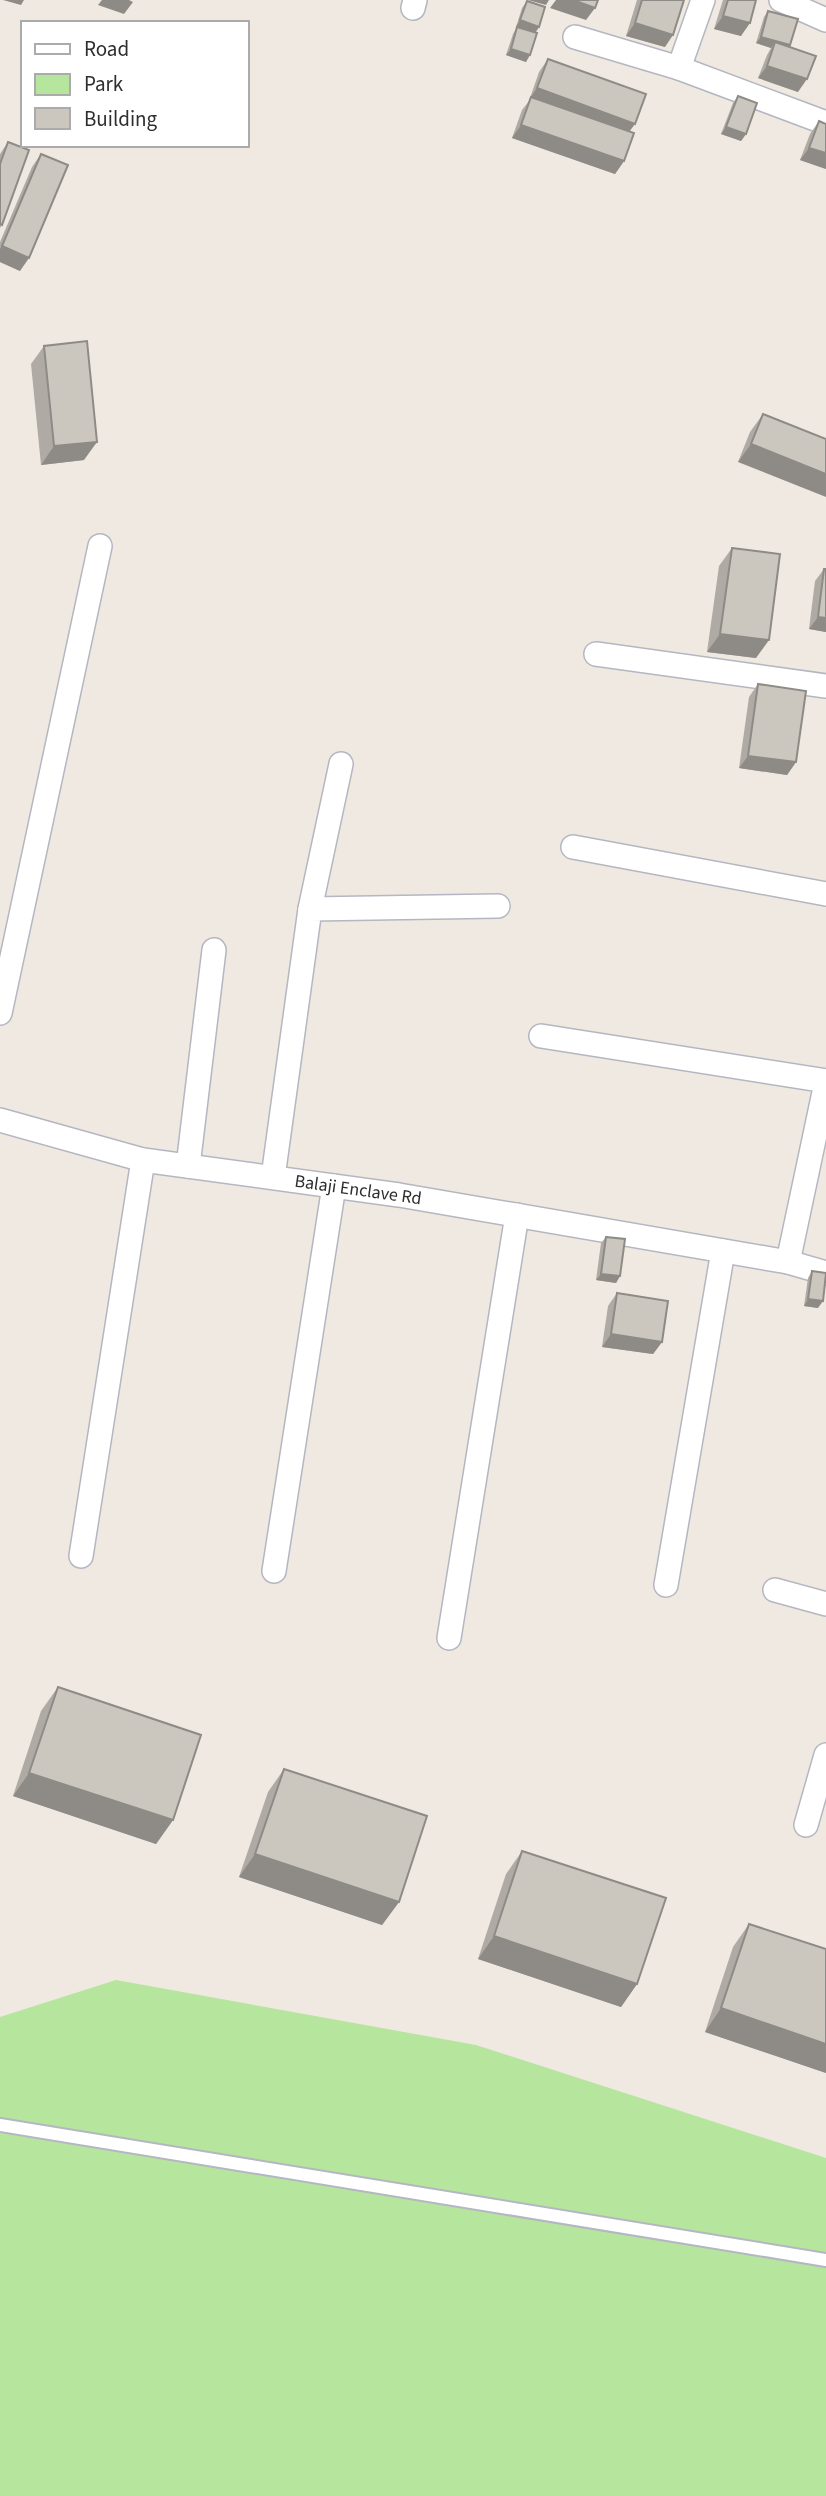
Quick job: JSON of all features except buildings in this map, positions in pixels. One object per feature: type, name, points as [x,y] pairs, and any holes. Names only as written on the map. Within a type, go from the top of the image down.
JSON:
[{"type":"street","points":[[678,68],[703,0]]},
{"type":"street","points":[[781,0],[826,20]]},
{"type":"street","points":[[575,37],[678,68],[826,123]]},
{"type":"street","points":[[0,1013],[100,546]]},
{"type":"street","points":[[596,654],[826,686]]},
{"type":"street","points":[[273,1177],[310,909],[341,764]]},
{"type":"street","points":[[573,848],[826,894]]},
{"type":"street","points":[[310,909],[498,906]]},
{"type":"street","points":[[188,1166],[214,950]]},
{"type":"street","points":[[541,1036],[826,1082],[788,1262]]},
{"type":"street","name":"Balaji Enclave Rd","points":[[0,1120],[143,1160],[517,1215],[788,1262],[826,1273]]},
{"type":"street","points":[[81,1556],[143,1160]]},
{"type":"street","points":[[274,1571],[334,1186]]},
{"type":"street","points":[[449,1638],[517,1215]]},
{"type":"street","points":[[666,1585],[723,1251]]},
{"type":"street","points":[[775,1590],[826,1604]]},
{"type":"street","points":[[806,1825],[826,1755]]},
{"type":"lane","points":[[0,2125],[826,2260]]},
{"type":"green space","points":[[116,1980],[476,2045],[826,2158],[826,2496],[0,2496],[0,2017]]}]
